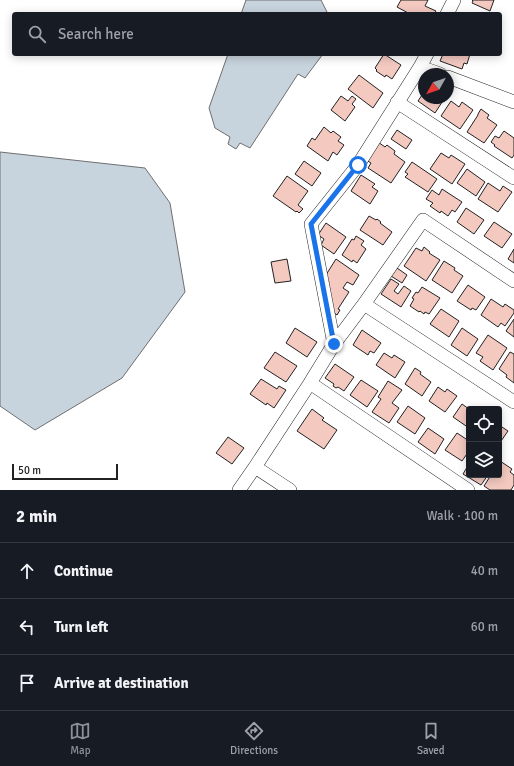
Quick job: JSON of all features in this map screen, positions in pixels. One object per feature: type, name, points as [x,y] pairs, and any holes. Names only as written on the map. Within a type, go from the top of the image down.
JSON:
[{"type":"street","points":[[448,12],[454,0]]},
{"type":"street","points":[[334,344],[311,224],[358,165],[426,56]]},
{"type":"street","points":[[454,79],[514,102]]},
{"type":"street","points":[[397,102],[514,178]]},
{"type":"street","points":[[240,490],[334,344],[423,220],[514,280]]},
{"type":"street","points":[[364,304],[514,402]]},
{"type":"street","points":[[310,383],[468,490]]},
{"type":"street","points":[[255,467],[290,490]]},
{"type":"shaded area","points":[[246,0],[321,0],[327,12],[242,12]]},
{"type":"shaded area","points":[[227,56],[322,56],[305,78],[298,74],[250,148],[240,143],[236,149],[228,144],[230,137],[215,128],[209,108]]},
{"type":"shaded area","points":[[0,152],[145,168],[170,203],[185,292],[122,378],[35,430],[0,406]]},
{"type":"building","points":[[401,0],[428,0],[425,6],[436,11],[406,12],[397,7]]},
{"type":"building","points":[[472,0],[494,0],[490,11],[472,3]]},
{"type":"building","points":[[383,56],[387,56],[401,65],[392,79],[386,75],[385,77],[376,71],[377,70],[375,68]]},
{"type":"building","points":[[442,56],[469,56],[467,64],[464,63],[462,69],[440,61]]},
{"type":"building","points":[[359,75],[383,93],[373,108],[348,89]]},
{"type":"building","points":[[341,96],[348,101],[352,96],[356,99],[352,104],[355,107],[345,121],[331,110]]},
{"type":"building","points":[[462,102],[473,110],[460,129],[441,116],[449,104],[454,103],[459,107]]},
{"type":"building","points":[[422,104],[441,104],[435,113]]},
{"type":"building","points":[[481,109],[489,115],[487,118],[497,125],[484,143],[467,132]]},
{"type":"building","points":[[324,127],[331,133],[333,131],[341,137],[338,141],[344,145],[337,155],[333,152],[328,161],[307,146],[312,138],[315,140]]},
{"type":"building","points":[[397,130],[412,140],[406,149],[391,139]]},
{"type":"building","points":[[504,131],[514,138],[514,155],[512,158],[494,146],[495,145],[491,142],[495,136],[499,138]]},
{"type":"building","points":[[378,142],[385,147],[387,145],[395,151],[394,154],[405,162],[391,183],[368,168],[371,163],[366,160]]},
{"type":"building","points":[[441,153],[449,158],[451,155],[465,164],[452,184],[430,169]]},
{"type":"building","points":[[304,161],[321,173],[312,186],[295,174]]},
{"type":"building","points":[[412,162],[437,179],[428,192],[405,177],[408,174],[405,172]]},
{"type":"building","points":[[467,169],[485,182],[476,196],[457,183]]},
{"type":"building","points":[[361,175],[375,184],[372,187],[378,191],[370,204],[351,191]]},
{"type":"building","points":[[287,176],[308,191],[298,205],[303,209],[299,213],[273,196]]},
{"type":"building","points":[[488,183],[500,191],[503,186],[512,192],[498,212],[478,199]]},
{"type":"building","points":[[442,189],[462,202],[455,212],[452,210],[448,216],[441,211],[440,213],[430,206],[433,203],[426,199],[432,190],[439,195]]},
{"type":"building","points":[[466,208],[484,220],[474,234],[457,222]]},
{"type":"building","points":[[369,216],[376,220],[377,219],[392,232],[383,245],[360,230]]},
{"type":"building","points":[[494,222],[512,234],[502,248],[484,236]]},
{"type":"building","points":[[326,223],[346,237],[334,254],[321,245],[324,239],[318,235]]},
{"type":"building","points":[[356,236],[364,241],[361,245],[366,249],[357,263],[353,260],[352,262],[342,255],[352,239],[354,240]]},
{"type":"building","points":[[424,247],[430,252],[429,253],[440,260],[426,281],[404,266],[416,248],[422,251]]},
{"type":"building","points":[[514,249],[514,263],[508,259]]},
{"type":"building","points":[[287,259],[291,281],[275,283],[271,262]]},
{"type":"building","points":[[336,259],[359,275],[353,285],[347,282],[343,288],[349,292],[338,309],[340,310],[337,315],[329,309],[327,290],[330,287],[327,285],[329,281],[324,278]]},
{"type":"building","points":[[444,261],[455,268],[454,270],[463,276],[452,293],[432,280]]},
{"type":"building","points":[[397,268],[407,275],[402,283],[391,276]]},
{"type":"building","points":[[391,279],[399,284],[394,291],[398,294],[404,286],[411,291],[401,307],[381,294]]},
{"type":"building","points":[[468,285],[485,297],[476,310],[472,308],[471,310],[457,301]]},
{"type":"building","points":[[422,287],[440,298],[429,314],[419,312],[410,306],[414,299],[412,298]]},
{"type":"building","points":[[491,299],[503,307],[505,304],[514,310],[514,313],[505,326],[501,323],[498,327],[481,315]]},
{"type":"building","points":[[441,309],[459,321],[449,337],[430,324]]},
{"type":"building","points":[[514,319],[514,337],[506,331]]},
{"type":"building","points":[[295,328],[317,342],[307,357],[286,343]]},
{"type":"building","points":[[462,328],[478,339],[467,356],[451,345]]},
{"type":"building","points":[[362,330],[381,343],[374,353],[370,351],[368,355],[353,345]]},
{"type":"building","points":[[488,335],[507,348],[493,370],[480,361],[483,357],[476,353]]},
{"type":"building","points":[[275,352],[297,366],[286,382],[264,368]]},
{"type":"building","points":[[510,352],[514,354],[514,383],[499,369]]},
{"type":"building","points":[[384,353],[392,358],[394,355],[405,362],[395,378],[376,365]]},
{"type":"building","points":[[335,364],[354,377],[344,391],[333,386],[334,384],[325,378]]},
{"type":"building","points":[[415,368],[421,372],[420,374],[431,382],[422,396],[405,384]]},
{"type":"building","points":[[261,379],[277,389],[279,386],[286,390],[274,408],[267,403],[266,405],[250,394]]},
{"type":"building","points":[[361,380],[378,391],[367,407],[350,395]]},
{"type":"building","points":[[388,381],[402,390],[392,403],[399,408],[389,423],[372,412],[381,399],[378,397]]},
{"type":"building","points":[[438,387],[445,392],[447,389],[457,396],[445,412],[429,401]]},
{"type":"building","points":[[462,404],[466,407],[466,426],[453,417]]},
{"type":"building","points":[[408,406],[425,418],[415,434],[397,422]]},
{"type":"building","points":[[312,409],[324,418],[322,420],[337,430],[324,449],[297,431]]},
{"type":"building","points":[[502,427],[508,431],[502,440]]},
{"type":"building","points":[[428,428],[444,439],[435,454],[418,442]]},
{"type":"building","points":[[457,433],[466,439],[466,455],[462,461],[445,450]]},
{"type":"building","points":[[228,437],[244,448],[232,464],[216,453]]},
{"type":"building","points":[[502,462],[512,469],[510,472],[514,475],[514,485],[511,490],[490,490],[484,486],[489,478],[502,478]]},
{"type":"building","points":[[466,469],[466,476],[463,474]]},
{"type":"building","points":[[470,478],[486,478],[481,485]]},
{"type":"route","points":[[334,344],[311,224],[358,165]]}]
